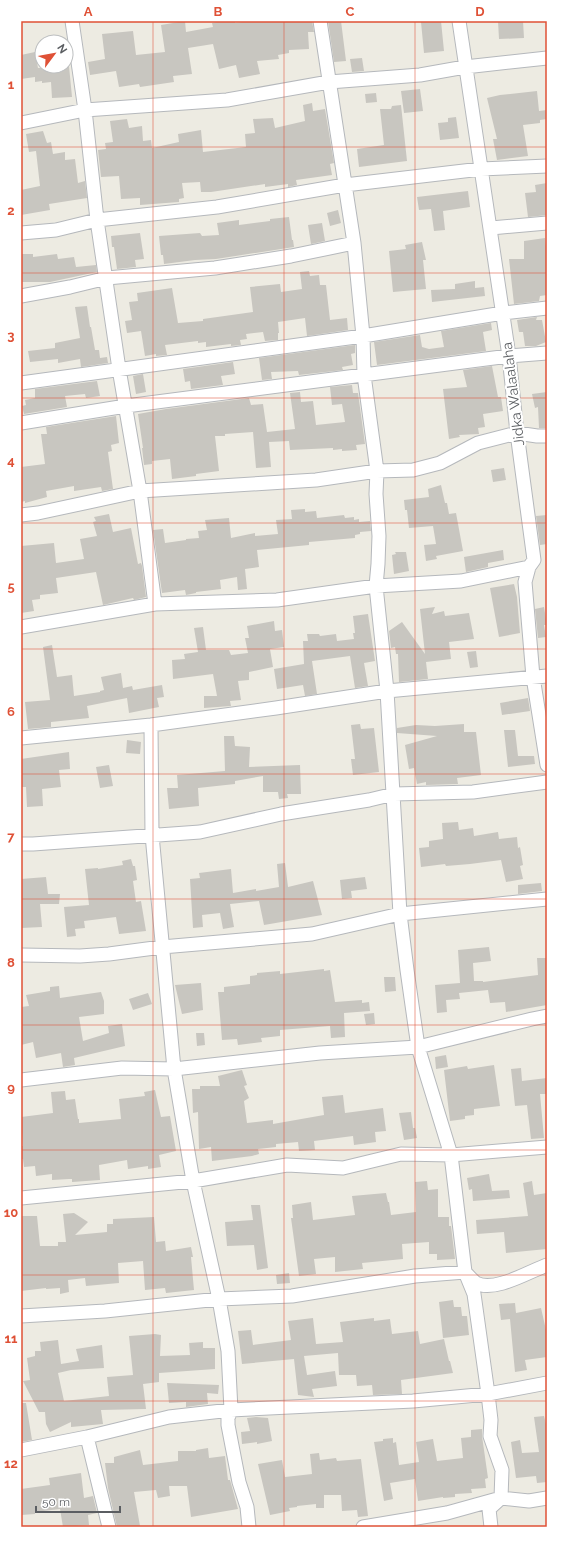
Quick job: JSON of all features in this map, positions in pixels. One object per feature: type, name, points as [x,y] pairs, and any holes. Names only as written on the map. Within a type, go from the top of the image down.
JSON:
[{"type":"street","points":[[72,21],[85,110],[97,220],[119,369],[140,491],[155,604]]},
{"type":"street","points":[[320,21],[354,243],[363,336],[364,376],[377,471],[376,494],[379,536],[376,586],[387,691],[400,914],[406,970],[418,1047],[451,1155],[465,1272],[474,1294],[488,1394],[491,1420],[490,1436],[502,1470],[501,1498],[489,1509],[490,1527]]},
{"type":"street","name":"Jidka Walaalaha","points":[[459,21],[491,228],[509,356],[517,433],[537,562],[525,582],[533,676],[547,765]]},
{"type":"street","points":[[21,123],[85,110],[227,100],[329,82],[420,76],[465,67],[547,58]]},
{"type":"street","points":[[21,234],[56,230],[97,220],[217,207],[345,185],[481,169],[547,166]]},
{"type":"street","points":[[491,228],[547,222]]},
{"type":"street","points":[[21,296],[70,287],[106,278],[215,268],[291,256],[354,243]]},
{"type":"street","points":[[21,383],[363,336],[502,313],[547,308]]},
{"type":"street","points":[[21,423],[126,406],[509,356],[547,353]]},
{"type":"street","points":[[21,514],[38,513],[140,491],[316,480],[377,471],[413,470],[440,463],[478,443],[517,433],[547,436]]},
{"type":"street","points":[[21,628],[155,604],[277,600],[376,586],[461,581],[537,562]]},
{"type":"street","points":[[21,738],[151,725],[387,691],[533,676],[547,676]]},
{"type":"street","points":[[151,725],[152,835],[174,1069],[193,1181],[219,1299],[228,1351],[231,1410],[228,1418],[228,1425],[239,1482],[247,1507],[249,1527]]},
{"type":"street","points":[[21,844],[200,832],[281,814],[369,800],[394,794],[473,792],[547,782]]},
{"type":"street","points":[[21,955],[80,956],[109,954],[162,947],[312,934],[400,914],[547,899]]},
{"type":"street","points":[[21,1080],[122,1068],[174,1069],[313,1053],[418,1047],[525,1020],[547,1016]]},
{"type":"street","points":[[21,1198],[193,1181],[288,1165],[343,1168],[401,1154],[451,1155],[547,1147]]},
{"type":"street","points":[[21,1316],[105,1311],[219,1299],[292,1296],[415,1276],[465,1272],[476,1282],[482,1284],[498,1284],[526,1275],[547,1265]]},
{"type":"street","points":[[21,1450],[86,1437],[169,1417],[231,1410],[413,1401],[488,1394],[547,1383]]},
{"type":"street","points":[[86,1437],[109,1527]]},
{"type":"street","points":[[363,1527],[447,1513],[501,1498],[529,1501],[547,1498]]},
{"type":"building","points":[[185,21],[186,32],[213,27],[212,23],[222,21],[235,21],[235,23],[249,21],[312,21],[314,32],[308,32],[309,49],[289,50],[289,53],[278,55],[279,59],[257,61],[260,74],[239,78],[236,65],[219,69],[213,44],[188,48],[192,74],[173,76],[174,82],[140,87],[139,84],[119,87],[116,71],[90,75],[88,62],[105,59],[102,34],[133,31],[136,55],[165,52],[161,25]]},
{"type":"building","points":[[328,21],[341,21],[346,61],[334,62]]},
{"type":"building","points":[[441,21],[444,51],[424,53],[421,22]]},
{"type":"building","points":[[498,21],[523,21],[524,38],[499,39]]},
{"type":"building","points":[[34,52],[34,74],[70,74],[72,97],[52,98],[51,82],[35,82],[35,77],[21,79],[21,55]]},
{"type":"building","points":[[362,58],[364,71],[352,72],[350,59]]},
{"type":"building","points":[[420,89],[423,111],[404,113],[401,91]]},
{"type":"building","points":[[537,91],[539,111],[547,110],[547,119],[540,120],[540,123],[523,125],[528,156],[497,160],[493,139],[497,139],[487,98]]},
{"type":"building","points":[[376,93],[377,102],[366,103],[365,94]]},
{"type":"building","points":[[312,103],[313,111],[325,109],[334,163],[330,164],[332,175],[296,180],[297,185],[288,187],[288,184],[265,187],[265,184],[211,192],[201,192],[200,182],[182,183],[184,198],[179,199],[179,202],[140,205],[140,198],[121,199],[119,176],[101,177],[98,150],[106,149],[105,143],[113,142],[110,121],[127,119],[129,128],[142,126],[143,141],[151,140],[152,148],[179,142],[178,134],[201,130],[203,152],[246,147],[245,134],[255,133],[253,119],[273,118],[275,128],[305,121],[303,105]]},
{"type":"building","points":[[401,105],[407,161],[359,167],[357,149],[384,145],[380,109],[391,109],[392,106]]},
{"type":"building","points":[[456,117],[459,138],[440,140],[438,123],[448,122],[448,118]]},
{"type":"building","points":[[43,131],[47,143],[51,142],[53,154],[65,152],[65,160],[75,159],[78,183],[85,181],[87,198],[49,204],[50,210],[21,215],[21,190],[40,186],[36,151],[29,152],[26,134]]},
{"type":"building","points":[[547,183],[547,215],[528,217],[525,193],[536,192],[535,185]]},
{"type":"building","points":[[468,191],[470,207],[443,211],[445,230],[434,231],[431,209],[419,210],[417,197]]},
{"type":"building","points":[[338,210],[341,223],[330,226],[327,213]]},
{"type":"building","points":[[289,217],[294,247],[216,259],[164,264],[163,255],[161,255],[159,236],[200,233],[202,236],[219,235],[217,223],[239,220],[239,225]]},
{"type":"building","points":[[322,223],[325,241],[311,244],[308,225]]},
{"type":"building","points":[[140,233],[144,259],[135,260],[136,267],[117,269],[111,236]]},
{"type":"building","points":[[545,238],[547,255],[547,295],[540,296],[539,301],[514,304],[509,259],[524,259],[524,241]]},
{"type":"building","points":[[422,242],[426,260],[423,260],[426,289],[393,292],[389,251],[406,249],[405,245]]},
{"type":"building","points":[[21,254],[33,254],[33,257],[57,254],[58,259],[74,257],[76,267],[96,265],[97,272],[50,282],[21,282]]},
{"type":"building","points":[[309,271],[310,276],[319,275],[320,285],[326,285],[330,320],[347,318],[348,330],[307,336],[305,318],[278,322],[278,340],[265,341],[263,332],[246,334],[247,339],[240,340],[241,345],[231,346],[231,344],[206,347],[206,342],[198,343],[198,341],[165,345],[167,355],[156,356],[156,354],[145,356],[141,331],[127,333],[125,321],[132,320],[129,302],[138,301],[137,293],[172,288],[178,323],[203,321],[203,319],[253,312],[250,287],[280,284],[281,292],[302,289],[300,272]]},
{"type":"building","points":[[475,281],[475,288],[484,287],[485,296],[432,302],[431,290],[455,289],[455,284]]},
{"type":"building","points":[[87,306],[95,350],[99,350],[100,358],[107,357],[108,363],[81,367],[80,359],[58,363],[58,359],[30,362],[28,351],[55,348],[55,343],[80,338],[75,307]]},
{"type":"building","points":[[537,317],[536,320],[542,320],[546,342],[536,346],[525,346],[523,332],[519,332],[517,320]]},
{"type":"building","points":[[491,323],[492,330],[483,332],[486,351],[377,365],[374,342],[420,335],[422,347],[429,349],[444,347],[441,331]]},
{"type":"building","points":[[355,345],[355,353],[351,354],[353,365],[342,367],[343,370],[299,375],[298,371],[271,372],[272,379],[262,380],[259,358]]},
{"type":"building","points":[[233,362],[235,374],[221,376],[223,385],[191,389],[190,381],[185,382],[183,369]]},
{"type":"building","points":[[492,366],[498,397],[501,397],[503,411],[483,414],[485,427],[478,428],[479,434],[459,435],[460,437],[449,439],[443,389],[467,387],[463,370]]},
{"type":"building","points":[[143,374],[146,392],[136,394],[133,376]]},
{"type":"building","points":[[97,381],[100,396],[86,398],[85,394],[65,396],[67,407],[24,414],[22,406],[26,405],[25,400],[35,398],[35,389]]},
{"type":"building","points":[[352,385],[353,393],[358,393],[365,444],[356,445],[357,450],[342,451],[342,449],[333,450],[333,448],[290,450],[289,441],[269,442],[271,467],[256,468],[253,432],[215,436],[219,471],[172,479],[170,459],[152,461],[152,464],[144,465],[138,414],[249,398],[251,405],[263,404],[267,432],[295,429],[290,393],[300,392],[301,402],[313,401],[316,425],[345,422],[342,404],[332,405],[330,387]]},
{"type":"building","points":[[547,392],[547,428],[539,428],[538,407],[535,408],[532,394]]},
{"type":"building","points":[[116,416],[119,443],[111,445],[112,451],[108,452],[113,489],[102,491],[101,487],[74,491],[74,486],[46,491],[47,497],[25,503],[25,501],[21,502],[21,467],[45,464],[41,434],[47,434],[46,427]]},
{"type":"building","points":[[504,468],[506,480],[493,482],[491,470]]},
{"type":"building","points":[[441,485],[449,514],[456,513],[463,551],[436,556],[437,559],[426,561],[424,545],[436,544],[433,526],[409,528],[404,500],[429,497],[428,489]]},
{"type":"building","points":[[305,509],[305,512],[316,511],[317,518],[344,515],[345,518],[354,517],[354,520],[359,519],[359,522],[370,521],[371,531],[360,532],[360,534],[355,535],[355,538],[309,542],[309,545],[257,550],[259,567],[245,569],[247,589],[238,590],[237,577],[220,580],[221,589],[196,592],[186,595],[185,590],[162,593],[153,530],[163,529],[165,543],[199,538],[198,531],[207,530],[205,520],[229,518],[231,538],[255,533],[255,536],[278,534],[276,520],[292,519],[291,510]]},
{"type":"building","points":[[109,514],[113,532],[131,528],[138,564],[141,563],[142,566],[146,597],[134,600],[133,598],[103,605],[96,572],[56,578],[58,593],[40,595],[40,599],[32,600],[34,611],[21,613],[21,546],[54,543],[56,563],[84,559],[80,539],[97,536],[93,522],[96,521],[94,517]]},
{"type":"building","points":[[547,515],[547,544],[540,545],[536,516]]},
{"type":"building","points":[[503,550],[504,560],[488,563],[488,567],[466,572],[464,557]]},
{"type":"building","points":[[395,552],[406,552],[409,571],[394,574],[392,555],[396,554]]},
{"type":"building","points":[[514,584],[517,597],[520,633],[499,637],[490,588]]},
{"type":"building","points":[[435,607],[432,614],[444,611],[445,616],[469,613],[474,639],[449,642],[451,659],[426,662],[428,679],[399,682],[398,654],[396,654],[395,647],[391,648],[389,631],[402,622],[425,654],[420,609]]},
{"type":"building","points":[[544,607],[547,625],[544,625],[546,637],[538,638],[535,609]]},
{"type":"building","points":[[368,614],[375,661],[364,663],[368,686],[355,688],[350,656],[312,661],[317,694],[305,696],[303,685],[277,689],[274,669],[304,664],[303,641],[308,641],[307,634],[319,634],[320,636],[336,634],[337,641],[354,639],[353,633],[355,633],[353,616]]},
{"type":"building","points":[[274,621],[275,631],[282,630],[284,647],[270,649],[273,667],[249,672],[249,680],[238,681],[241,700],[230,701],[231,706],[204,708],[204,696],[217,696],[213,674],[173,679],[172,660],[185,659],[184,654],[198,652],[194,628],[203,627],[206,650],[229,650],[231,655],[248,653],[245,638],[249,638],[247,626]]},
{"type":"building","points":[[52,645],[57,677],[72,675],[74,696],[100,692],[104,690],[101,677],[121,673],[123,688],[132,686],[133,690],[162,685],[164,697],[157,698],[159,707],[129,713],[127,698],[87,706],[89,718],[51,722],[51,727],[28,729],[25,702],[50,700],[43,647]]},
{"type":"building","points":[[476,651],[478,667],[470,668],[467,652]]},
{"type":"building","points":[[528,698],[530,711],[502,715],[500,703]]},
{"type":"building","points":[[360,724],[361,729],[374,728],[379,772],[353,775],[351,759],[355,759],[351,725]]},
{"type":"building","points":[[464,724],[464,732],[476,732],[481,775],[457,778],[458,784],[426,785],[426,782],[417,784],[414,768],[409,769],[405,745],[437,736],[397,733],[397,728],[416,725],[435,726]]},
{"type":"building","points":[[504,730],[515,730],[518,756],[534,756],[535,764],[508,767]]},
{"type":"building","points":[[224,736],[234,736],[235,746],[250,747],[249,767],[300,765],[301,794],[287,794],[288,798],[279,799],[278,792],[263,792],[263,776],[235,781],[235,784],[198,788],[199,806],[169,809],[167,788],[178,788],[177,775],[225,771]]},
{"type":"building","points":[[127,740],[141,742],[140,754],[126,753]]},
{"type":"building","points":[[69,752],[70,769],[59,770],[61,787],[42,789],[43,806],[27,807],[26,787],[21,787],[21,759]]},
{"type":"building","points":[[109,765],[113,786],[100,788],[96,767]]},
{"type":"building","points":[[458,822],[459,830],[473,828],[474,836],[498,832],[499,839],[517,837],[518,848],[520,847],[523,865],[520,866],[523,879],[506,882],[501,860],[470,864],[446,866],[445,864],[421,867],[419,848],[429,847],[429,841],[443,839],[442,823]]},
{"type":"building","points":[[131,859],[133,866],[135,866],[137,880],[133,881],[136,902],[141,901],[146,931],[119,934],[116,917],[84,921],[85,928],[75,929],[76,936],[67,937],[64,907],[89,905],[85,869],[98,869],[123,865],[122,861]]},
{"type":"building","points":[[285,863],[288,887],[313,881],[322,915],[264,925],[259,901],[230,904],[234,927],[223,929],[220,913],[202,915],[203,927],[193,928],[190,879],[200,878],[199,873],[231,869],[233,893],[256,889],[256,891],[279,887],[277,864]]},
{"type":"building","points":[[46,877],[48,894],[60,894],[59,904],[40,904],[42,927],[21,928],[21,879]]},
{"type":"building","points":[[365,877],[367,889],[351,891],[352,898],[342,899],[340,880]]},
{"type":"building","points":[[541,883],[542,891],[518,894],[518,885]]},
{"type":"building","points":[[489,947],[491,961],[473,963],[474,981],[483,982],[538,975],[537,958],[547,958],[547,1005],[506,1012],[505,1002],[490,1003],[488,990],[459,993],[460,999],[446,1000],[447,1012],[437,1013],[435,985],[460,983],[458,950]]},
{"type":"building","points":[[324,969],[324,971],[330,970],[335,1002],[362,1000],[362,1003],[369,1002],[370,1011],[344,1013],[345,1037],[331,1038],[330,1026],[280,1030],[280,1036],[261,1038],[262,1042],[238,1045],[237,1039],[222,1040],[218,992],[224,992],[224,987],[250,984],[250,976],[257,975],[257,973],[280,971],[280,974]]},
{"type":"building","points":[[384,977],[395,977],[396,991],[385,992]]},
{"type":"building","points":[[201,983],[203,1010],[182,1014],[175,985]]},
{"type":"building","points":[[59,986],[60,998],[101,992],[104,1001],[104,1014],[79,1017],[83,1041],[109,1033],[108,1026],[122,1024],[125,1046],[74,1058],[75,1065],[63,1067],[61,1053],[36,1058],[33,1042],[21,1045],[21,1007],[29,1006],[26,995],[50,991],[50,987]]},
{"type":"building","points":[[148,993],[152,1004],[133,1010],[129,999]]},
{"type":"building","points":[[374,1013],[375,1024],[366,1025],[364,1014]]},
{"type":"building","points":[[196,1033],[204,1033],[205,1045],[197,1046]]},
{"type":"building","points":[[446,1055],[448,1067],[436,1069],[435,1057]]},
{"type":"building","points":[[494,1065],[500,1106],[474,1109],[474,1115],[465,1116],[465,1119],[450,1121],[444,1070],[467,1066],[468,1069]]},
{"type":"building","points":[[521,1068],[522,1081],[547,1078],[547,1094],[540,1094],[544,1138],[531,1139],[527,1105],[515,1106],[511,1069]]},
{"type":"building","points":[[242,1070],[247,1085],[244,1086],[249,1098],[244,1101],[247,1123],[273,1120],[273,1124],[324,1115],[322,1097],[343,1095],[345,1113],[383,1108],[386,1131],[375,1132],[376,1142],[354,1145],[353,1136],[314,1141],[315,1150],[299,1151],[298,1142],[276,1144],[276,1147],[258,1149],[259,1154],[252,1156],[212,1161],[211,1147],[199,1149],[198,1112],[193,1113],[192,1089],[200,1089],[200,1086],[220,1086],[218,1076]]},
{"type":"building","points":[[155,1090],[161,1117],[170,1116],[176,1151],[159,1155],[161,1167],[148,1169],[148,1166],[128,1169],[127,1160],[99,1165],[100,1180],[72,1182],[72,1179],[52,1180],[52,1174],[36,1176],[35,1166],[24,1167],[23,1159],[21,1159],[21,1146],[23,1146],[21,1117],[53,1113],[51,1092],[65,1091],[66,1100],[75,1099],[79,1123],[121,1119],[119,1099],[145,1096],[144,1092]]},
{"type":"building","points":[[411,1112],[413,1128],[415,1128],[417,1138],[404,1140],[399,1113]]},
{"type":"building","points":[[489,1174],[492,1191],[509,1190],[510,1198],[473,1201],[472,1189],[469,1190],[467,1178]]},
{"type":"building","points":[[427,1181],[428,1190],[438,1189],[438,1217],[449,1217],[449,1226],[451,1226],[455,1259],[437,1260],[437,1254],[429,1254],[429,1242],[402,1244],[403,1259],[362,1263],[363,1269],[335,1272],[335,1257],[314,1259],[316,1274],[299,1276],[291,1218],[293,1218],[292,1205],[311,1202],[313,1220],[355,1215],[352,1196],[386,1193],[391,1215],[416,1212],[415,1182]]},
{"type":"building","points":[[532,1181],[534,1195],[547,1193],[547,1249],[506,1253],[504,1232],[477,1234],[476,1220],[528,1216],[523,1183]]},
{"type":"building","points":[[251,1205],[260,1205],[268,1268],[257,1270],[254,1245],[227,1246],[225,1222],[253,1220]]},
{"type":"building","points":[[74,1213],[88,1222],[75,1235],[107,1232],[107,1224],[113,1224],[113,1219],[154,1217],[156,1242],[165,1241],[166,1251],[191,1247],[193,1257],[191,1257],[194,1290],[166,1293],[165,1288],[145,1290],[143,1261],[118,1263],[119,1283],[86,1286],[85,1278],[68,1280],[69,1292],[60,1294],[60,1288],[21,1291],[21,1216],[37,1216],[40,1246],[58,1246],[58,1242],[66,1242],[63,1214]]},
{"type":"building","points":[[289,1273],[290,1283],[277,1284],[276,1275]]},
{"type":"building","points":[[453,1300],[454,1307],[461,1307],[462,1316],[467,1316],[469,1335],[443,1338],[439,1302]]},
{"type":"building","points":[[515,1303],[516,1313],[541,1308],[547,1330],[547,1357],[525,1360],[527,1370],[515,1372],[510,1319],[501,1320],[499,1304]]},
{"type":"building","points":[[313,1318],[316,1344],[343,1342],[340,1322],[374,1318],[374,1321],[390,1319],[392,1334],[418,1331],[420,1344],[444,1339],[453,1373],[401,1380],[402,1394],[373,1395],[372,1385],[357,1386],[356,1375],[339,1375],[338,1353],[304,1356],[307,1375],[335,1371],[337,1386],[312,1389],[314,1397],[298,1395],[294,1359],[242,1364],[238,1331],[251,1330],[253,1345],[291,1340],[288,1321]]},
{"type":"building","points":[[161,1335],[160,1356],[190,1355],[189,1343],[203,1342],[203,1348],[215,1348],[215,1369],[159,1373],[159,1382],[143,1384],[146,1409],[101,1410],[103,1424],[71,1427],[71,1422],[50,1432],[46,1424],[45,1412],[39,1412],[23,1381],[30,1380],[27,1358],[35,1356],[35,1351],[41,1351],[40,1342],[58,1340],[61,1364],[79,1361],[76,1349],[102,1345],[104,1368],[71,1370],[58,1373],[64,1401],[109,1396],[107,1377],[133,1375],[129,1336]]},
{"type":"building","points":[[167,1383],[219,1385],[218,1394],[207,1393],[208,1404],[186,1407],[186,1402],[169,1403]]},
{"type":"building","points":[[21,1403],[26,1403],[32,1440],[21,1442]]},
{"type":"building","points":[[544,1416],[547,1424],[547,1482],[537,1483],[536,1476],[516,1478],[511,1442],[520,1440],[522,1453],[539,1452],[534,1417]]},
{"type":"building","points":[[247,1418],[268,1418],[272,1441],[257,1444],[257,1442],[242,1444],[241,1432],[250,1431]]},
{"type":"building","points":[[482,1429],[488,1478],[485,1479],[486,1488],[471,1489],[472,1493],[455,1494],[455,1497],[443,1497],[418,1501],[415,1479],[390,1483],[393,1499],[384,1501],[374,1442],[393,1438],[393,1443],[396,1442],[399,1465],[419,1462],[416,1442],[433,1439],[437,1461],[463,1458],[461,1438],[471,1437],[471,1430]]},
{"type":"building","points":[[208,1448],[209,1458],[225,1456],[228,1480],[230,1480],[238,1509],[191,1517],[187,1486],[169,1486],[170,1496],[158,1498],[156,1490],[134,1492],[140,1526],[117,1527],[108,1488],[105,1463],[114,1463],[114,1457],[140,1450],[143,1465],[178,1461],[178,1451],[196,1451]]},
{"type":"building","points":[[319,1453],[320,1460],[336,1458],[337,1461],[361,1459],[368,1516],[358,1517],[357,1510],[342,1511],[341,1495],[324,1495],[324,1508],[316,1508],[316,1504],[297,1506],[289,1508],[290,1511],[270,1515],[258,1464],[282,1460],[285,1477],[312,1474],[310,1454]]},
{"type":"building","points":[[81,1473],[84,1498],[93,1496],[97,1513],[88,1515],[89,1525],[63,1527],[60,1509],[21,1515],[21,1489],[50,1485],[49,1478]]}]
